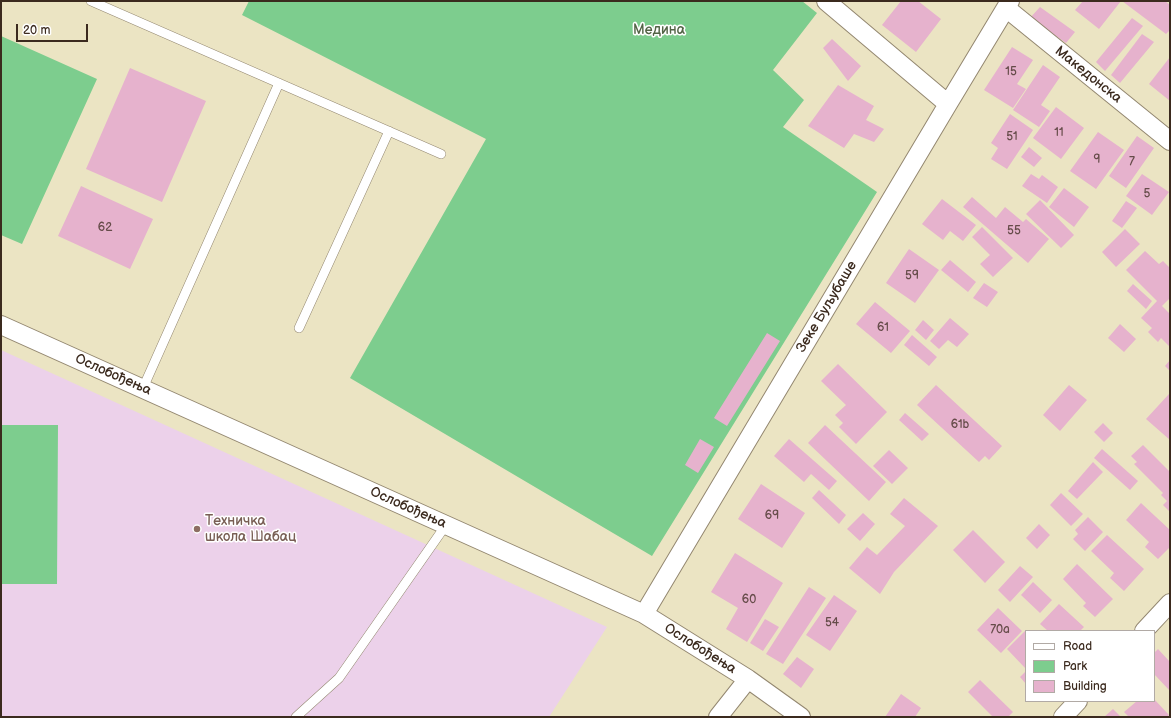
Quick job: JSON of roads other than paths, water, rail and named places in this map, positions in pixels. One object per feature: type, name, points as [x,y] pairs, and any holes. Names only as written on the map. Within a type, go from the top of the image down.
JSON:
[{"type":"street","points":[[826,1],[948,104]]},
{"type":"street","name":"Зеке Буљубаше","points":[[644,614],[1008,4]]},
{"type":"street","name":"Македонска","points":[[1008,4],[1170,141]]},
{"type":"street","name":"Ослобођења","points":[[1,325],[644,614],[748,679],[801,717]]},
{"type":"street","points":[[1145,630],[1170,603]]},
{"type":"street","points":[[718,717],[748,679]]},
{"type":"street","points":[[1063,717],[1077,702]]},
{"type":"lane","points":[[91,1],[441,154]]},
{"type":"lane","points":[[143,388],[279,83]]},
{"type":"lane","points":[[299,328],[389,131]]},
{"type":"lane","points":[[296,717],[339,678],[446,525]]},
{"type":"place","name":"Техничка школа Шабац","points":[[197,529]]},
{"type":"park label","name":"Медина","points":[[659,30]]}]
